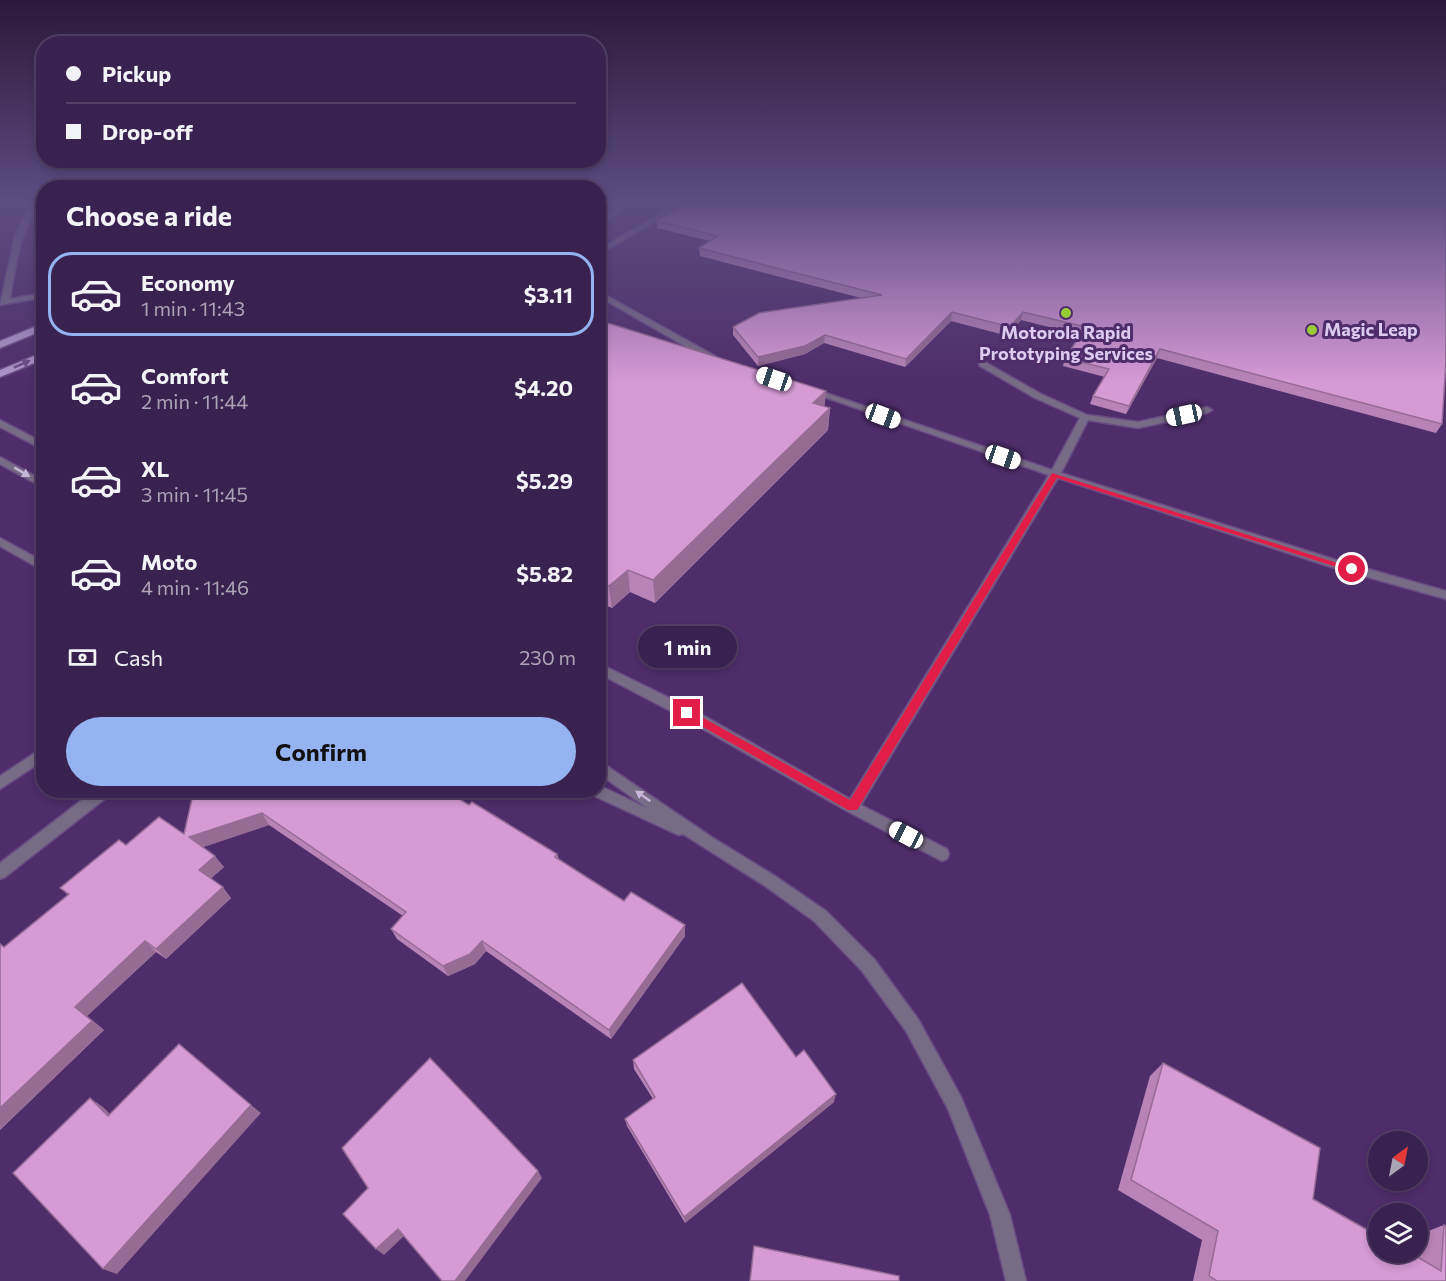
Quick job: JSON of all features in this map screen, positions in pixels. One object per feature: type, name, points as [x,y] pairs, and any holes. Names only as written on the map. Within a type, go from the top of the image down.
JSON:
[{"type":"main road","points":[[0,345],[36,329]]},
{"type":"main road","points":[[0,374],[36,358]]},
{"type":"street","points":[[13,262],[3,303],[36,297]]},
{"type":"street","points":[[606,298],[687,345],[718,360]]},
{"type":"street","points":[[983,364],[1038,396],[1085,417],[1138,425],[1207,410]]},
{"type":"street","points":[[796,386],[1055,474],[1355,570],[1446,595]]},
{"type":"street","points":[[852,807],[1055,474],[1085,417]]},
{"type":"street","points":[[0,423],[36,443]]},
{"type":"street","points":[[0,460],[36,480]]},
{"type":"street","points":[[0,541],[36,562]]},
{"type":"street","points":[[606,671],[687,713],[852,807],[942,854]]},
{"type":"street","points":[[0,783],[36,758]]},
{"type":"street","points":[[606,771],[708,843],[770,881],[820,916],[868,965],[912,1025],[955,1103],[1000,1215],[1016,1281]]},
{"type":"street","points":[[606,795],[708,843]]},
{"type":"street","points":[[0,872],[96,798]]},
{"type":"building","points":[[753,262],[1446,262],[1446,361],[1442,424],[1160,349],[1129,406],[1093,396],[1109,369],[1065,358],[1086,327],[1023,312],[1010,327],[952,312],[906,359],[825,335],[805,346],[758,357],[733,327],[759,313],[882,295]]},
{"type":"building","points":[[606,322],[826,391],[813,403],[830,408],[653,580],[628,570],[609,586],[606,585]]},
{"type":"building","points":[[192,798],[457,798],[469,805],[472,802],[557,854],[555,857],[624,901],[631,892],[685,925],[609,1030],[482,941],[470,954],[443,966],[391,929],[406,912],[262,813],[189,837],[215,856],[199,870],[223,887],[156,949],[145,941],[75,1007],[92,1021],[0,1108],[0,944],[4,947],[69,894],[60,888],[119,840],[126,845],[159,817],[184,834]]},
{"type":"building","points":[[742,983],[796,1057],[804,1050],[836,1094],[684,1217],[625,1119],[655,1097],[633,1060]]},
{"type":"building","points":[[179,1044],[251,1105],[103,1269],[13,1173],[90,1098],[108,1116]]},
{"type":"building","points":[[430,1058],[538,1171],[455,1281],[442,1281],[398,1229],[376,1249],[343,1214],[368,1188],[342,1148]]},
{"type":"building","points":[[1163,1063],[1320,1148],[1313,1199],[1368,1230],[1368,1263],[1428,1263],[1441,1271],[1444,1225],[1446,1226],[1446,1281],[1217,1281],[1209,1276],[1218,1231],[1131,1180]]},
{"type":"building","points":[[754,1246],[899,1276],[899,1281],[750,1281]]},
{"type":"place","name":"Motorola Rapid Prototyping Services","points":[[1066,313]]},
{"type":"place","name":"Magic Leap","points":[[1312,330]]},
{"type":"route","points":[[687,713],[852,807],[1055,474],[1352,569]]}]
